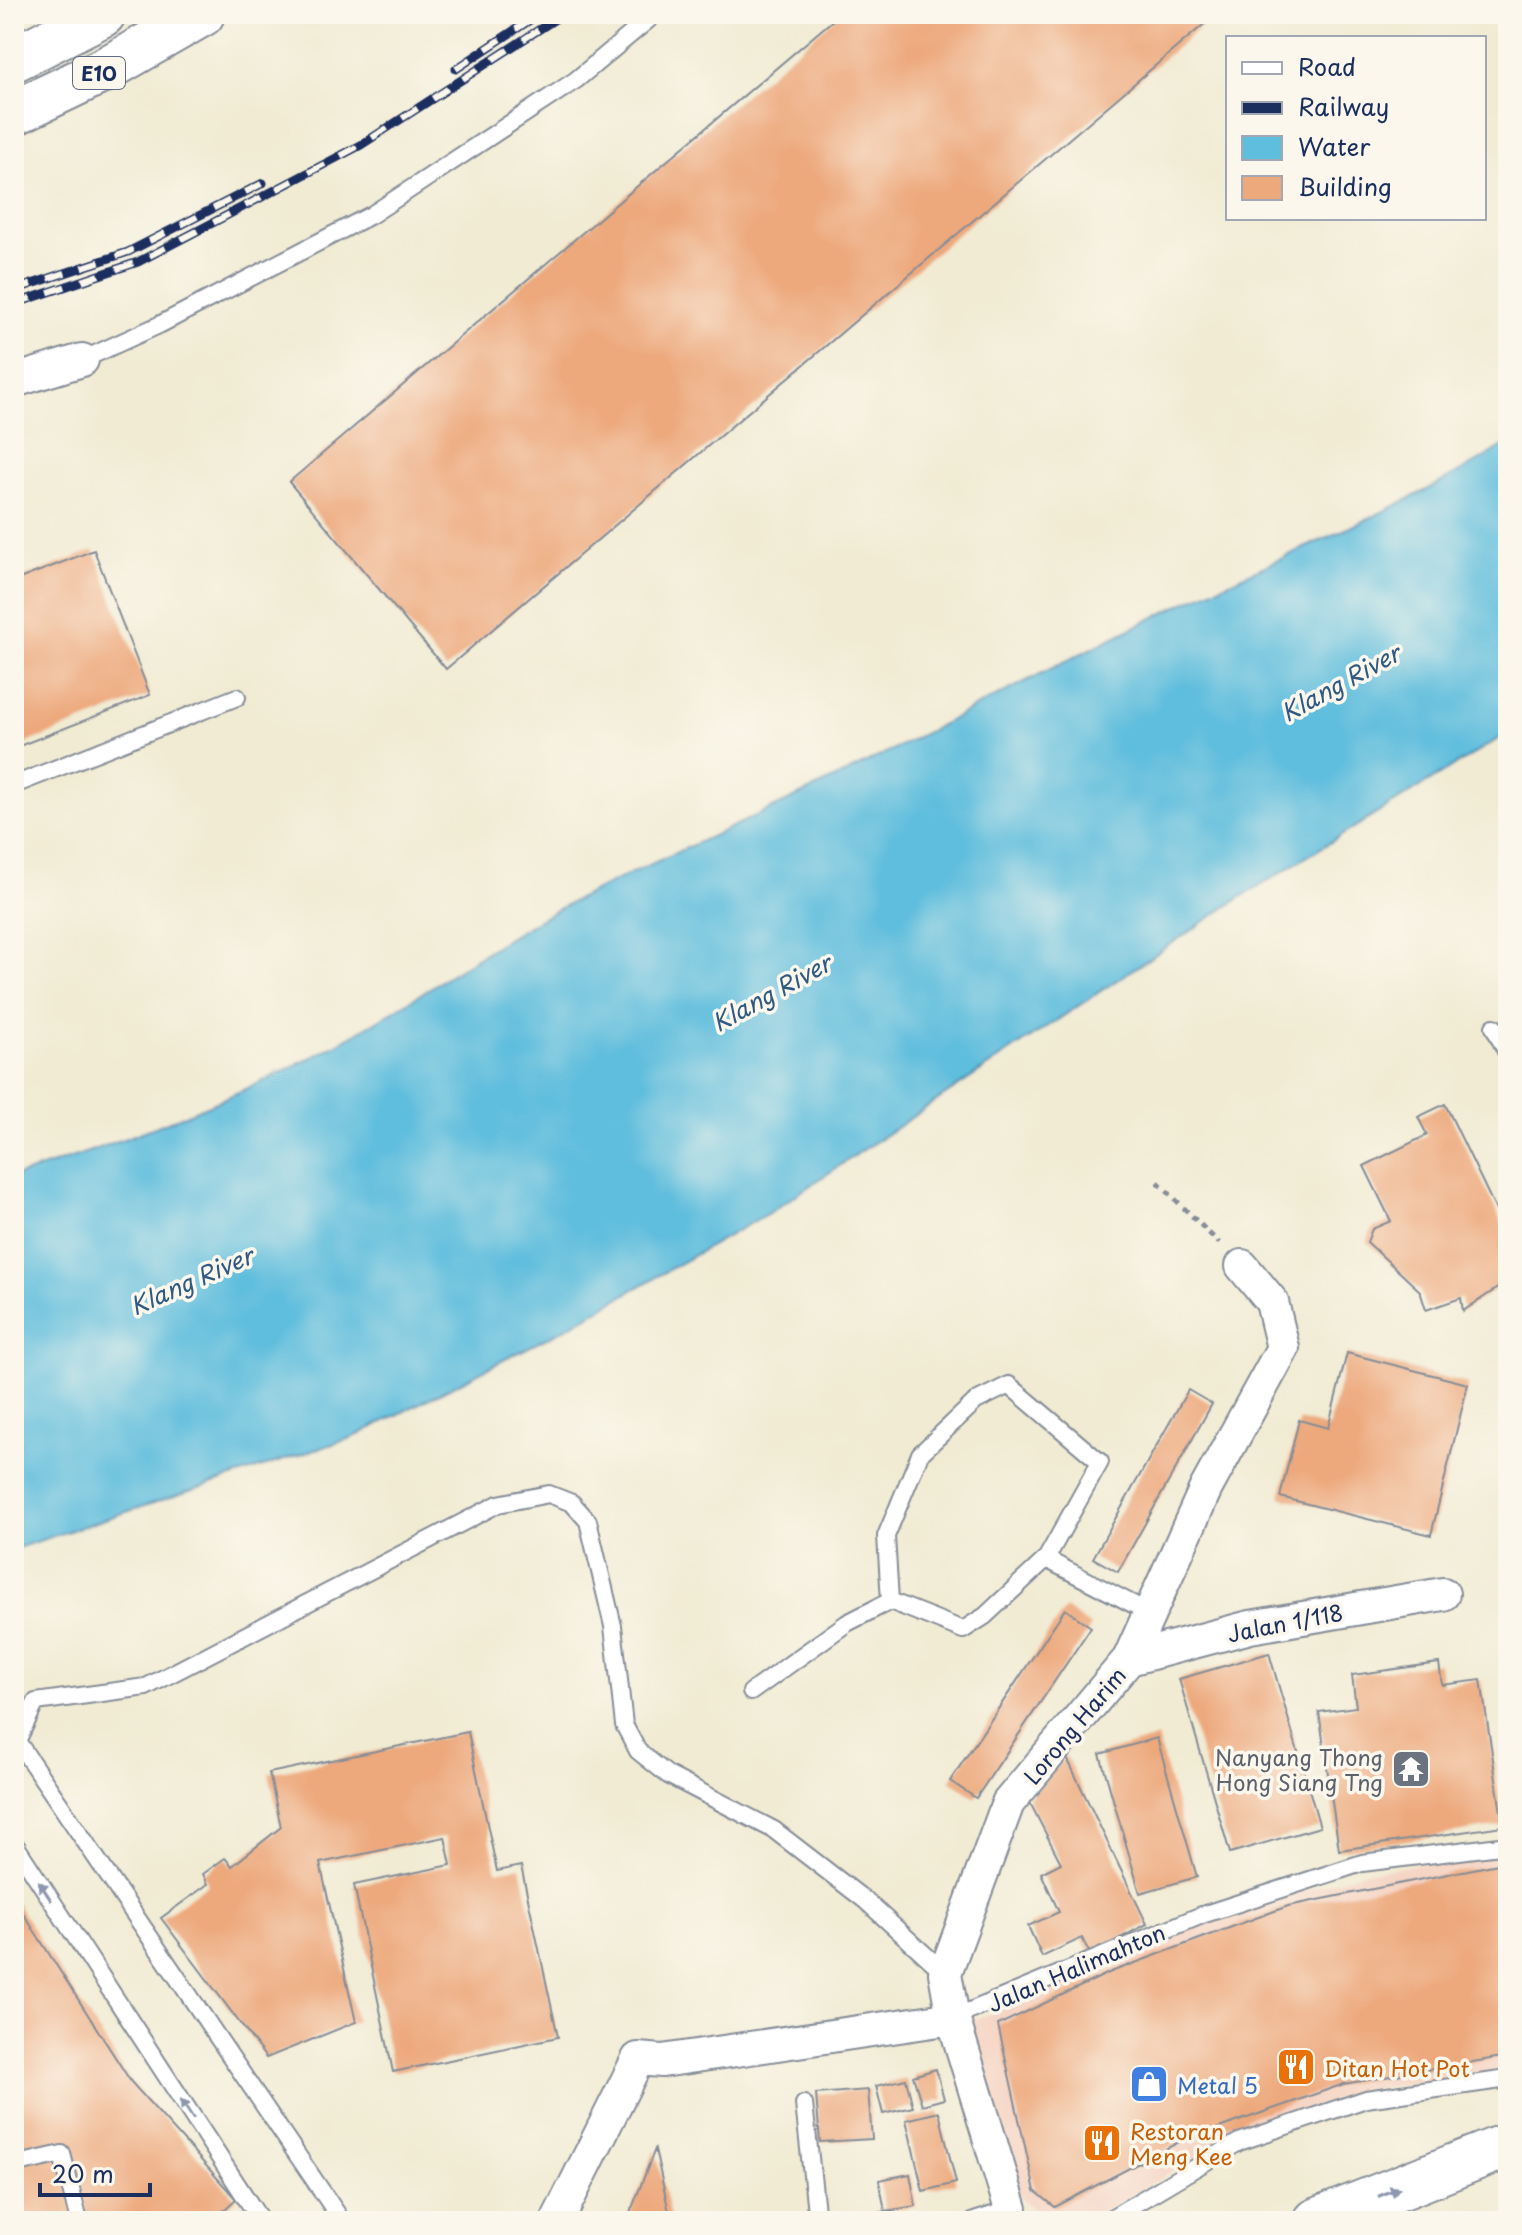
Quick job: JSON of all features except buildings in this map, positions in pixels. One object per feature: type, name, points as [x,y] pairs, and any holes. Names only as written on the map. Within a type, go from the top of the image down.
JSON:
[{"type":"main road","name":"E10","points":[[14,59],[103,14]]},
{"type":"main road","name":"E10","points":[[14,113],[108,68],[202,14]]},
{"type":"main road","points":[[1316,2221],[1508,2145]]},
{"type":"street","points":[[14,381],[82,360]]},
{"type":"street","name":"Lorong Harim","points":[[945,1973],[1008,1803],[1129,1659],[1206,1488],[1283,1348],[1272,1302],[1242,1266]]},
{"type":"street","name":"Jalan 1/118","points":[[1129,1659],[1250,1627],[1443,1594]]},
{"type":"street","points":[[945,1973],[953,2018],[1015,2217]]},
{"type":"street","name":"Jalan Halimahton","points":[[557,2221],[638,2059],[662,2061],[953,2018]]},
{"type":"lane","points":[[82,360],[159,325],[371,215],[576,80],[655,14]]},
{"type":"lane","points":[[14,785],[237,697]]},
{"type":"lane","points":[[1494,1027],[1508,1055]]},
{"type":"lane","points":[[751,1692],[847,1623],[890,1601],[963,1630],[985,1616],[1046,1559],[1100,1462],[1009,1385],[976,1401],[920,1454],[886,1536],[890,1601]]},
{"type":"lane","points":[[342,2221],[17,1741],[36,1702],[146,1687],[498,1504],[549,1494],[572,1503],[588,1521],[595,1539],[613,1626],[624,1725],[631,1743],[668,1775],[774,1830],[866,1901],[945,1973]]},
{"type":"lane","points":[[1046,1559],[1150,1613]]},
{"type":"lane","points":[[14,1843],[261,2221]]},
{"type":"lane","name":"Jalan Halimahton","points":[[953,2018],[1202,1915],[1362,1863],[1508,1845]]},
{"type":"lane","points":[[1106,2221],[1239,2142],[1366,2099],[1508,2079]]},
{"type":"lane","points":[[804,2104],[811,2220],[892,2221]]},
{"type":"lane","points":[[14,2165],[62,2154],[79,2221]]},
{"type":"lane","points":[[974,2221],[1015,2217]]},
{"type":"path","points":[[1158,1182],[1242,1266]]},
{"type":"shaded area","points":[[1508,1852],[1508,2069],[1366,2090],[1234,2135],[1087,2221],[1051,2221],[1021,2199],[969,2022],[1204,1922],[1363,1872]]},
{"type":"water","name":"Klang River","points":[[1508,443],[1508,733],[1238,899],[772,1211],[566,1328],[354,1437],[14,1549],[14,1177],[180,1118],[300,1063],[371,1025],[557,910],[823,784],[1178,606],[1387,510]]},
{"type":"railway","points":[[456,69],[539,14]]},
{"type":"railway","points":[[14,304],[138,262],[361,145],[563,14]]},
{"type":"railway","points":[[14,290],[128,252],[263,183]]},
{"type":"place","name":"Nanyang Thong Hong Siang Tng","points":[[1411,1769]]},
{"type":"place","name":"Ditan Hot Pot","points":[[1296,2067]]},
{"type":"place","name":"Metal 5","points":[[1149,2084]]},
{"type":"place","name":"Restoran Meng Kee","points":[[1102,2143]]}]
